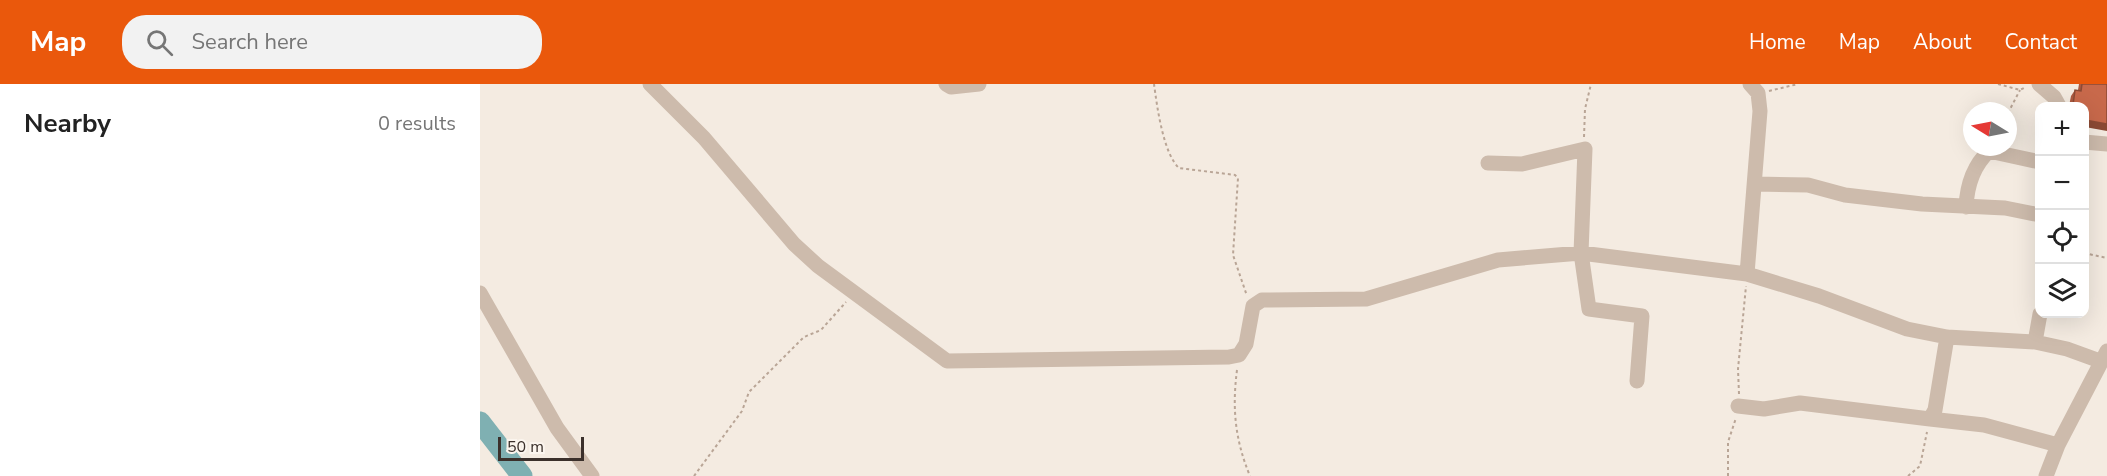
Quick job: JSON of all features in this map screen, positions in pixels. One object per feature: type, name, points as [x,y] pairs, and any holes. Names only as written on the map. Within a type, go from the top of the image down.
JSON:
[{"type":"street","points":[[650,84],[704,138],[794,244],[854,293],[946,361],[1239,355],[1246,344],[1256,303],[1269,299],[1366,299],[1498,260],[1581,253],[1747,274],[1907,329],[1947,337],[2035,342],[2103,356],[2058,445],[2046,476]]},
{"type":"street","points":[[946,84],[951,87],[979,84]]},
{"type":"street","points":[[2039,84],[2057,102]]},
{"type":"street","points":[[1747,274],[1760,111],[1754,88]]},
{"type":"street","points":[[2089,142],[2107,144]]},
{"type":"street","points":[[1488,163],[1522,164],[1585,149],[1581,253],[1589,309],[1642,316],[1637,381]]},
{"type":"street","points":[[1966,207],[1968,183],[1979,160],[1989,151],[2035,161]]},
{"type":"street","points":[[1755,184],[1808,185],[1845,195],[1966,207],[2006,208],[2035,214]]},
{"type":"street","points":[[480,293],[557,428],[592,476]]},
{"type":"street","points":[[2035,342],[2039,318]]},
{"type":"street","points":[[1930,419],[1935,410],[1947,337]]},
{"type":"street","points":[[1738,406],[1764,409],[1800,403],[1984,425],[2058,445]]},
{"type":"path","points":[[1154,84],[1167,147],[1173,163],[1179,168],[1235,175],[1238,178],[1238,200],[1232,238],[1233,255],[1247,298],[1256,303]]},
{"type":"path","points":[[1585,149],[1583,125],[1592,84]]},
{"type":"path","points":[[1754,88],[1798,84]]},
{"type":"path","points":[[1998,84],[2020,90]]},
{"type":"path","points":[[2014,102],[2020,90],[2031,84]]},
{"type":"path","points":[[2089,254],[2107,258]]},
{"type":"path","points":[[1728,476],[1728,442],[1738,406],[1738,369],[1747,274]]},
{"type":"path","points":[[694,476],[742,411],[749,392],[799,341],[821,330],[854,293]]},
{"type":"path","points":[[1239,355],[1234,410],[1236,436],[1250,476]]},
{"type":"path","points":[[1908,476],[1920,466],[1930,419]]},
{"type":"building","points":[[2082,84],[2107,84],[2107,124],[2089,121],[2089,102],[2073,102],[2075,90],[2081,91]]},
{"type":"waterway","points":[[480,422],[522,476]]}]
